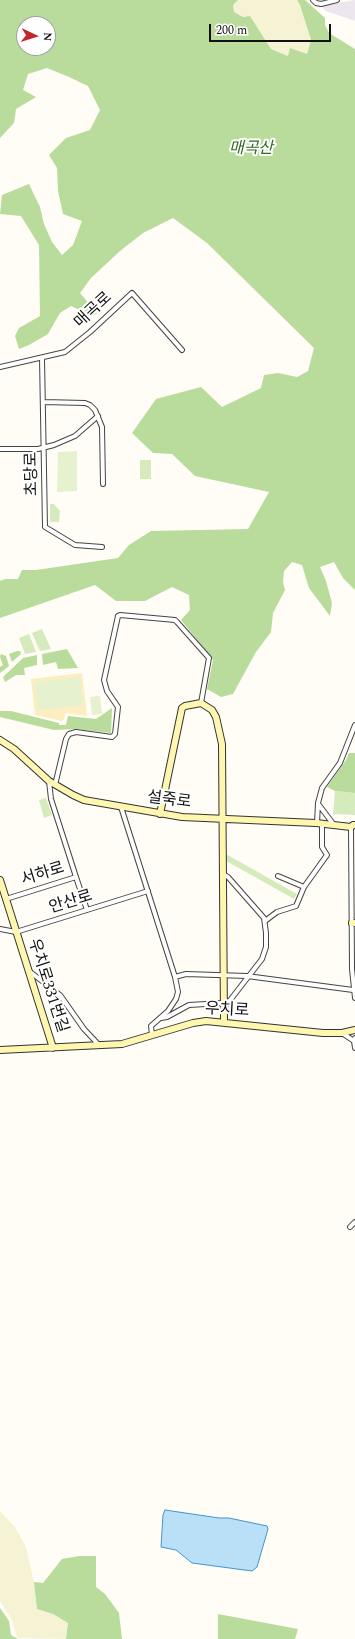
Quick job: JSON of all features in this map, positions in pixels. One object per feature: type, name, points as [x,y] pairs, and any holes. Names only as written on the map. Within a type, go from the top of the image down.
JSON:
[{"type":"main road","points":[[160,814],[182,708],[201,703],[212,710],[216,717],[221,735],[224,1022]]},
{"type":"main road","name":"설죽로","points":[[0,740],[14,749],[49,781],[84,800],[121,808],[182,817],[319,823],[336,826],[353,826]]},
{"type":"main road","name":"우치로331번길","points":[[0,880],[53,1048]]},
{"type":"main road","name":"우치로","points":[[0,1050],[122,1044],[200,1022],[224,1022],[316,1032],[342,1033],[355,1030]]},
{"type":"street","points":[[313,0],[316,3],[321,4],[338,0]]},
{"type":"street","name":"매곡로","points":[[0,367],[65,352],[132,293],[182,350]]},
{"type":"street","name":"초당로","points":[[42,358],[45,527],[75,546],[102,547]]},
{"type":"street","points":[[43,402],[86,403],[93,407],[102,427],[103,484]]},
{"type":"street","points":[[0,449],[44,448],[66,441],[75,436],[98,416]]},
{"type":"street","points":[[55,785],[66,739],[69,734],[76,732],[112,737],[114,734],[118,707],[107,691],[104,680],[118,616],[175,620],[177,622],[209,658],[201,703]]},
{"type":"street","points":[[265,921],[276,912],[296,906],[304,887],[327,855],[322,847],[318,803],[322,788],[340,763],[355,725]]},
{"type":"street","points":[[49,781],[51,799],[76,877]]},
{"type":"street","points":[[318,803],[321,809],[336,826]]},
{"type":"street","points":[[121,808],[178,988],[178,995],[171,1007],[151,1026],[152,1035]]},
{"type":"street","points":[[353,826],[353,990],[355,998]]},
{"type":"street","points":[[160,1018],[167,1017],[189,1005],[224,1006],[262,959],[266,933],[265,921],[234,883],[223,874]]},
{"type":"street","points":[[278,876],[304,887]]},
{"type":"street","name":"서하로","points":[[6,899],[76,877],[87,910]]},
{"type":"street","name":"안산로","points":[[16,932],[148,891]]},
{"type":"street","points":[[0,928],[16,932]]},
{"type":"street","points":[[27,969],[60,995],[84,1029],[100,1046]]},
{"type":"street","points":[[175,977],[186,974],[247,976],[353,990]]},
{"type":"street","points":[[342,1033],[354,1040],[355,1048]]},
{"type":"street","points":[[350,1228],[355,1222]]},
{"type":"shaded area","points":[[238,0],[297,0],[311,40],[307,54],[288,56],[271,49],[250,16],[243,17],[234,12],[232,5]]},
{"type":"shaded area","points":[[355,0],[355,21],[326,11],[321,6]]},
{"type":"shaded area","points":[[0,1511],[15,1527],[26,1547],[34,1582],[37,1609],[53,1614],[68,1623],[66,1639],[17,1638],[12,1620],[0,1601]]},
{"type":"green space","name":"매곡산","points":[[0,0],[238,0],[233,5],[234,12],[243,17],[250,16],[271,49],[288,56],[290,48],[307,54],[311,40],[297,0],[305,0],[325,18],[325,25],[329,33],[355,49],[355,590],[343,578],[334,562],[320,567],[326,581],[332,603],[330,616],[309,588],[302,565],[292,562],[284,571],[283,582],[285,590],[273,613],[271,632],[256,652],[233,694],[221,697],[207,689],[213,660],[181,620],[190,610],[189,595],[172,587],[145,601],[116,601],[95,585],[0,618],[0,581],[5,579],[18,579],[22,570],[36,570],[118,558],[129,545],[151,531],[248,529],[269,492],[195,476],[172,454],[153,453],[132,433],[156,399],[201,387],[222,407],[261,388],[264,375],[278,373],[297,377],[308,371],[314,348],[207,243],[173,218],[143,233],[120,251],[91,278],[80,293],[97,313],[93,316],[71,306],[60,313],[48,334],[19,349],[15,336],[19,328],[40,316],[39,245],[21,216],[0,214],[2,195],[29,184],[40,207],[44,224],[52,242],[62,255],[73,245],[82,221],[63,214],[58,191],[57,168],[49,155],[66,138],[90,130],[100,110],[88,86],[47,68],[28,74],[23,90],[36,97],[16,109],[14,123],[0,138]]},
{"type":"green space","points":[[77,451],[77,491],[57,492],[58,452]]},
{"type":"green space","points":[[140,460],[151,460],[151,479],[140,479]]},
{"type":"green space","points":[[50,504],[54,504],[60,511],[59,522],[50,522]]},
{"type":"green space","points":[[42,629],[51,649],[40,651],[32,633]]},
{"type":"green space","points":[[29,634],[36,652],[25,654],[19,638]]},
{"type":"green space","points":[[67,649],[78,668],[58,669],[56,662],[43,665],[42,654]]},
{"type":"green space","points":[[20,651],[21,654],[12,662],[9,654]]},
{"type":"green space","points":[[1,654],[6,656],[9,666],[0,673],[0,667],[3,665],[0,657]]},
{"type":"green space","points":[[37,655],[37,665],[24,668],[25,675],[16,675],[5,682],[3,677],[23,658]]},
{"type":"green space","points":[[80,677],[83,705],[38,710],[35,682]]},
{"type":"green space","points":[[100,696],[102,714],[92,715],[90,697]]},
{"type":"green space","points":[[112,708],[111,733],[76,729],[54,730],[0,717],[0,711],[11,711],[59,723],[59,725],[66,725],[68,716],[96,719]]},
{"type":"green space","points":[[349,753],[355,753],[355,793],[335,791],[327,787],[346,760]]},
{"type":"green space","points":[[335,791],[355,793],[355,815],[333,814]]},
{"type":"green space","points":[[46,798],[52,815],[44,818],[39,800]]},
{"type":"green space","points":[[224,853],[297,894],[294,899],[221,858]]},
{"type":"green space","points":[[79,1556],[96,1556],[96,1587],[105,1594],[119,1613],[122,1639],[66,1639],[68,1623],[53,1614],[37,1609],[34,1582],[43,1583],[62,1559]]},
{"type":"green space","points":[[0,1608],[9,1621],[11,1635],[18,1639],[0,1639]]},
{"type":"green space","points":[[218,1614],[298,1629],[295,1639],[218,1639]]},
{"type":"sand","points":[[82,673],[86,716],[65,713],[64,720],[62,721],[35,715],[31,679]]},
{"type":"water","points":[[165,1510],[219,1518],[229,1518],[267,1526],[268,1529],[257,1567],[252,1571],[192,1563],[176,1550],[161,1547],[163,1515]]}]
